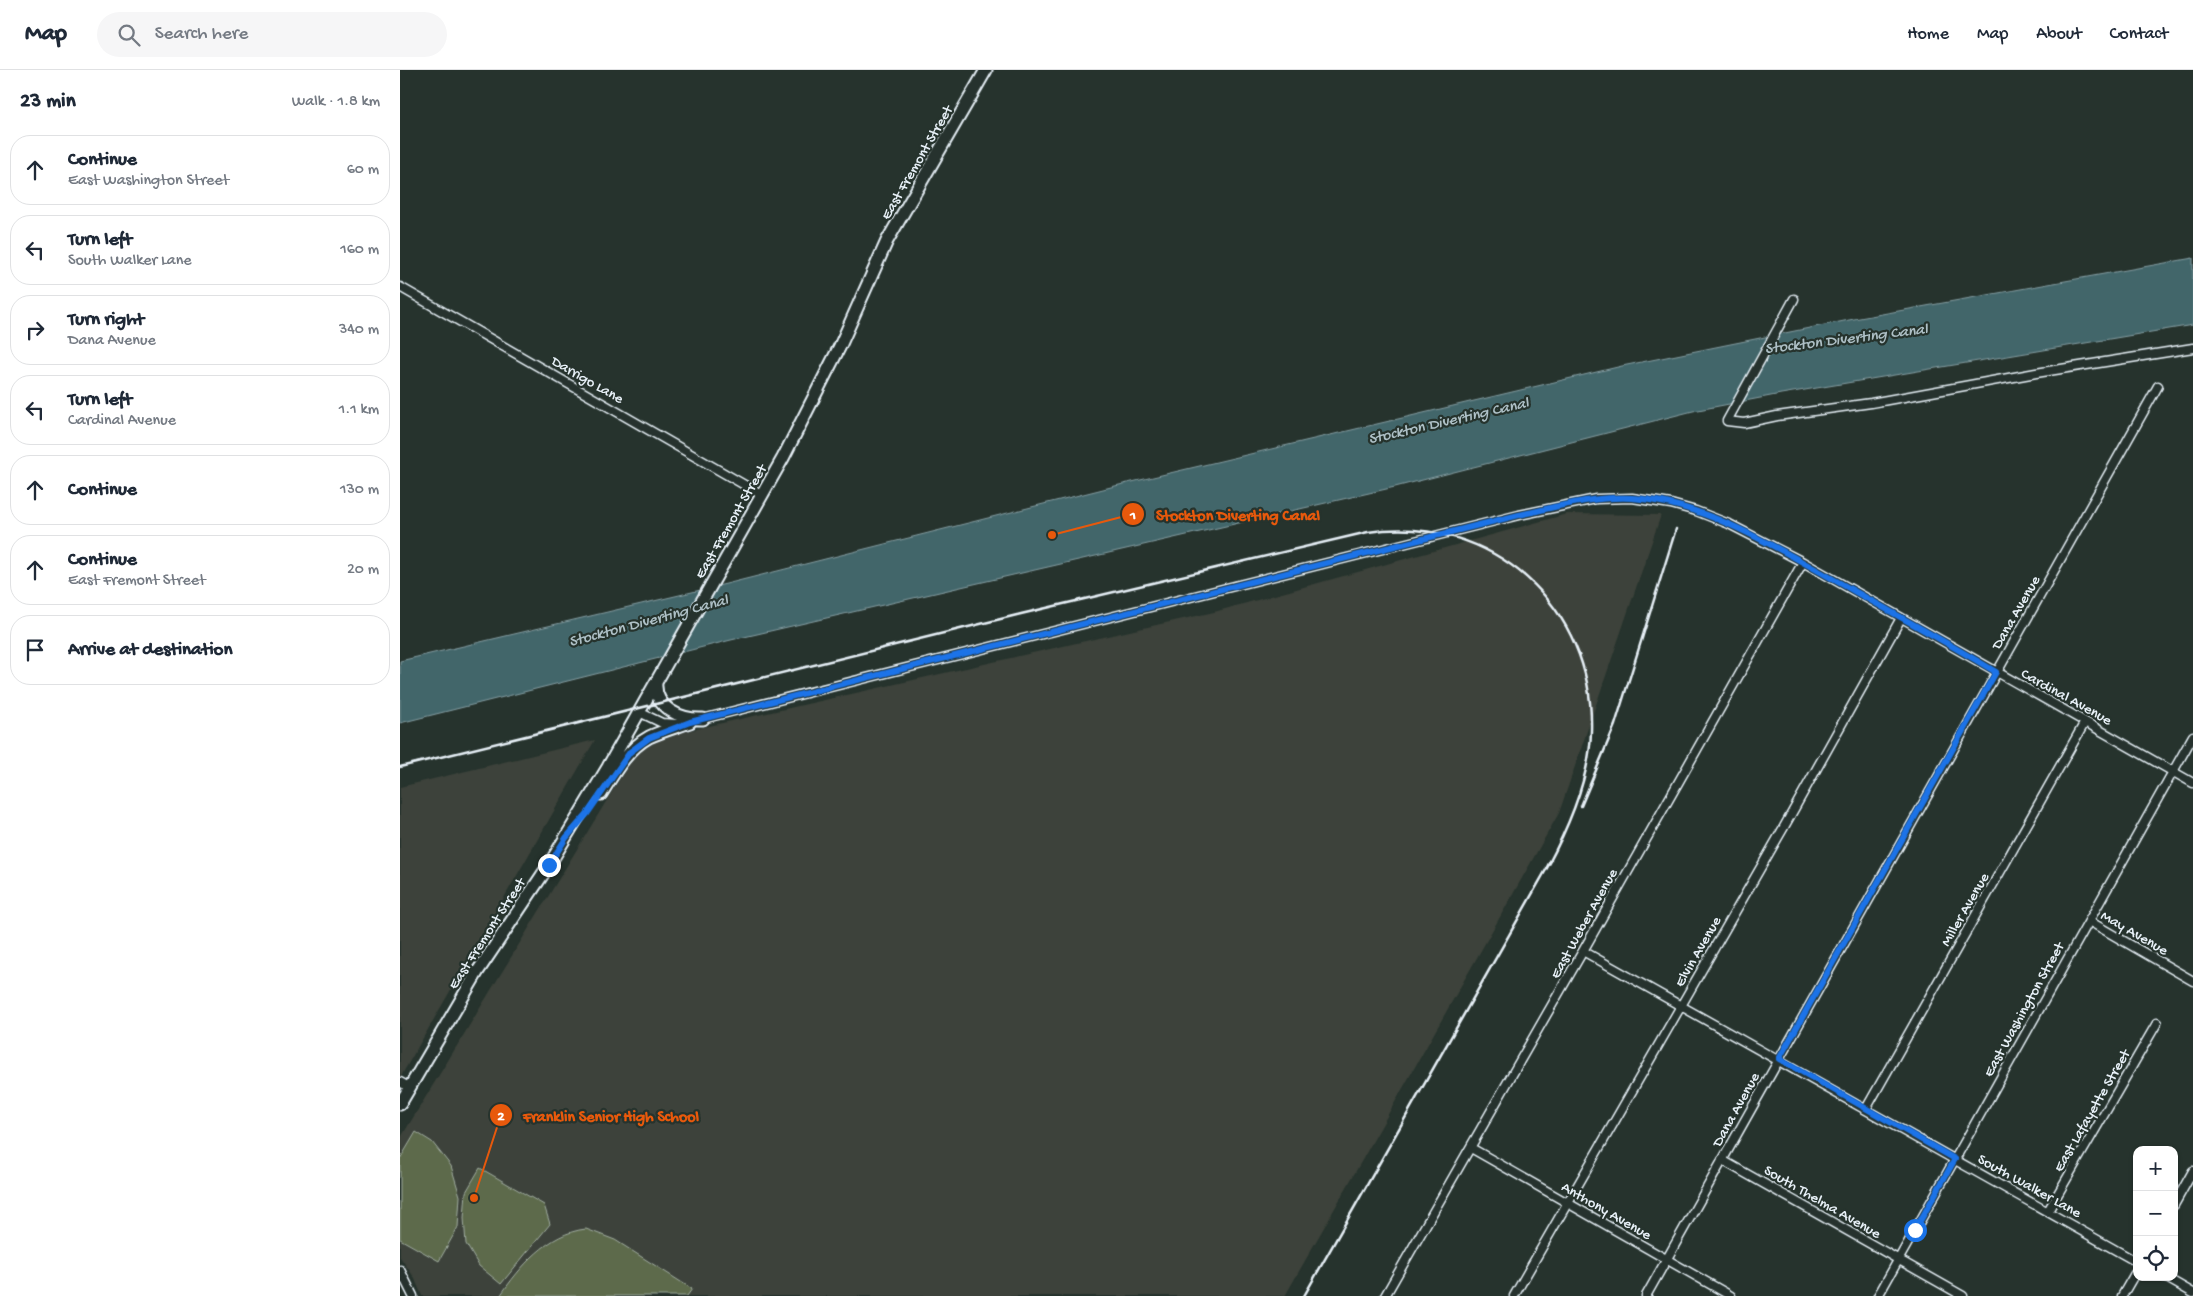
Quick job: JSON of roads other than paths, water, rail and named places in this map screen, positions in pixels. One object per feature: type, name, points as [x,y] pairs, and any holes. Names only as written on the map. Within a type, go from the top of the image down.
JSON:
[{"type":"main road","name":"East Fremont Street","points":[[400,1104],[404,1085],[566,838],[717,575],[822,384],[887,242],[986,70]]},
{"type":"main road","points":[[658,678],[658,697],[671,712],[684,718],[703,719]]},
{"type":"main road","points":[[566,838],[587,814],[626,757],[636,746],[656,734],[690,722]]},
{"type":"street","name":"Darrigo Lane","points":[[400,287],[762,495]]},
{"type":"street","points":[[1794,299],[1728,421],[1744,423],[1770,417],[1871,403],[2036,373],[2193,348]]},
{"type":"street","name":"Dana Avenue","points":[[1646,1296],[2158,386]]},
{"type":"street","name":"Cardinal Avenue","points":[[639,712],[656,721],[668,724],[690,722],[1519,515],[1596,499],[1632,498],[1684,507],[1729,524],[1803,562],[2193,782]]},
{"type":"street","name":"East Weber Avenue","points":[[1385,1296],[1584,951],[1803,562]]},
{"type":"street","name":"Elvin Avenue","points":[[1514,1296],[1682,1006],[1901,618]]},
{"type":"street","name":"Miller Avenue","points":[[1866,1109],[2085,722]]},
{"type":"street","name":"East Washington Street","points":[[1878,1296],[2193,736]]},
{"type":"street","name":"May Avenue","points":[[2089,921],[2193,981]]},
{"type":"street","name":"South Walker Lane","points":[[1584,951],[2133,1260]]},
{"type":"street","name":"East Lafayette Street","points":[[2048,1211],[2157,1023]]},
{"type":"street","name":"Anthony Avenue","points":[[1471,1148],[1731,1296]]},
{"type":"street","name":"South Thelma Avenue","points":[[1722,1160],[1899,1258],[1963,1296]]},
{"type":"street","points":[[2178,1198],[2193,1171]]},
{"type":"street","points":[[400,1270],[413,1296]]},
{"type":"street","points":[[2122,1296],[2133,1277]]},
{"type":"street","points":[[2171,1281],[2193,1293]]},
{"type":"water","name":"Stockton Diverting Canal","points":[[2193,258],[2193,325],[1781,394],[1693,411],[1395,487],[731,640],[400,723],[400,661],[726,584],[1115,486],[1622,366],[1854,319]]},
{"type":"railway","points":[[1581,806],[1615,725],[1676,529]]},
{"type":"railway","points":[[400,767],[1021,614],[1368,532],[1413,530],[1455,538],[1494,554],[1527,578],[1555,609],[1575,645],[1588,686],[1591,731],[1590,749],[1577,801],[1547,867]]},
{"type":"railway","points":[[1304,1296],[1551,861]]},
{"type":"place","name":"Stockton Diverting Canal","points":[[1052,535]]},
{"type":"place","name":"Franklin Senior High School","points":[[474,1198]]}]
